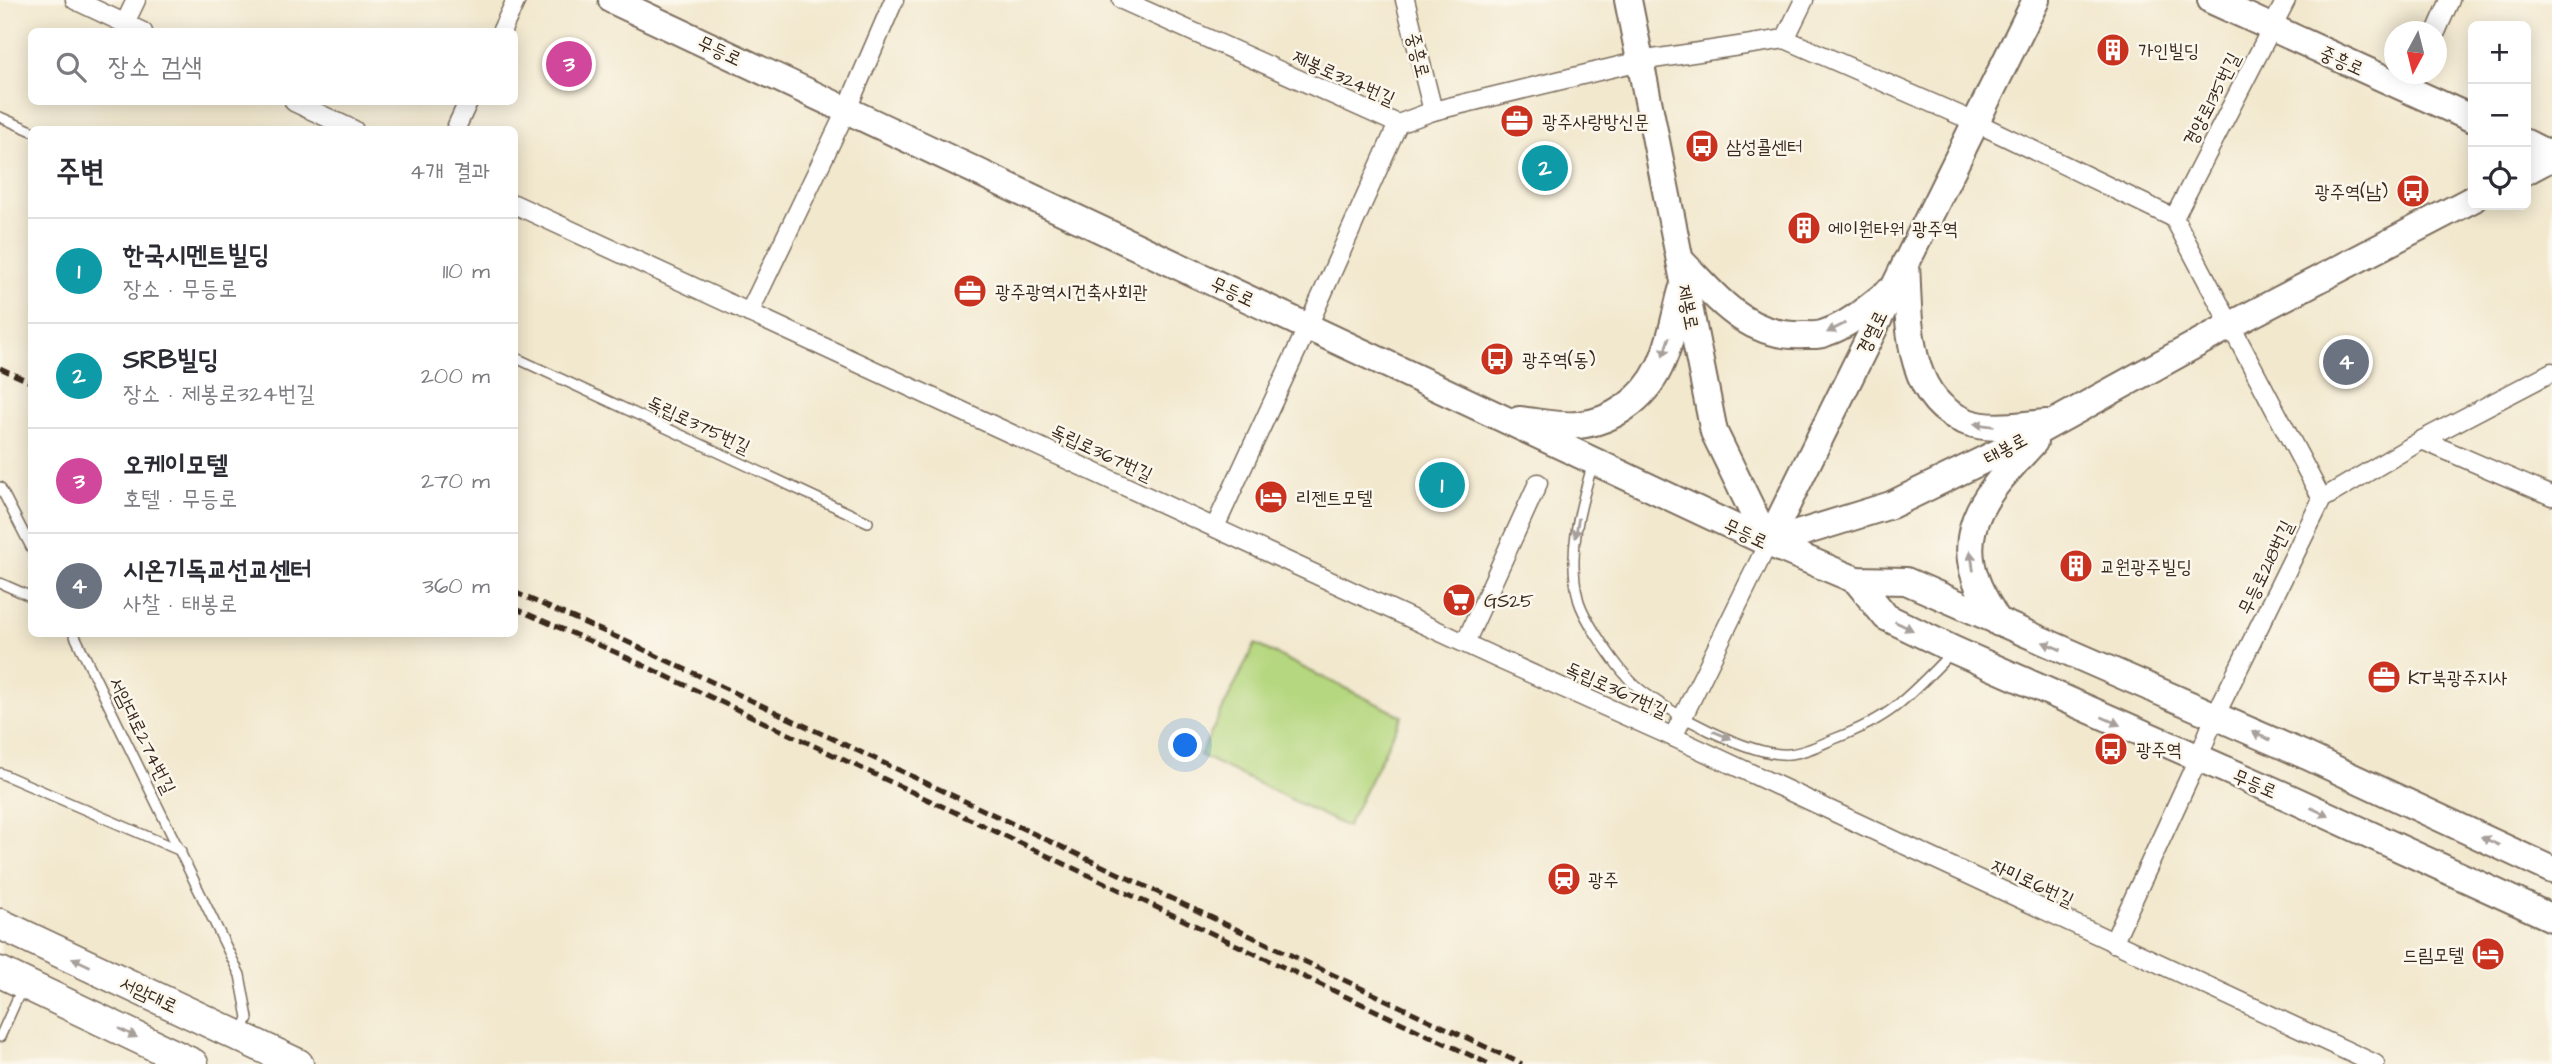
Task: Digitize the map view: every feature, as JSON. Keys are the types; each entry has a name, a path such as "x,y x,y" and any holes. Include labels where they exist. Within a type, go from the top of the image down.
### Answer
{"main road":[{"name":"서암대로","path":"0,924 298,1064"},
{"path":"12,978 193,1064"}],"street":[{"path":"75,0 135,28"},
{"path":"125,23 136,0"},
{"path":"503,28 516,0"},
{"name":"무등로","path":"612,0 1768,543 1856,580 1906,581 2215,716 2552,870"},
{"path":"749,313 847,109 894,0"},
{"name":"제봉로324번길","path":"1122,0 1398,124 1433,111 1640,61"},
{"name":"중흥로","path":"1405,0 1433,111"},
{"name":"제봉로","path":"1628,0 1714,432 1768,543"},
{"path":"1785,38 1804,0"},
{"name":"경열로","path":"1768,543 2036,0"},
{"name":"중흥로","path":"2211,0 2272,28 2384,71"},
{"name":"경양로135번길","path":"2174,218 2286,0"},
{"path":"2441,21 2451,0"},
{"path":"1640,61 1785,38 1975,122 2174,218 2322,499 2422,440 2552,372"},
{"name":"중흥로","path":"2415,84 2468,116"},
{"path":"300,105 345,126"},
{"path":"457,126 467,105"},
{"path":"1214,527 1308,327 1398,124"},
{"path":"2531,146 2552,156"},
{"path":"2531,168 2552,156"},
{"name":"태봉로","path":"1768,543 1891,505 2008,449 2052,422 2231,325 2468,202"},
{"name":"독립로367번길","path":"518,206 1673,737"},
{"path":"1906,260 1912,347 1924,383 1937,401 1952,415 1968,423 1992,427 2052,422"},
{"path":"1498,417 1576,425 1602,421 1622,410 1644,390 1659,368 1682,271 1734,314 1765,332 1790,336 1823,334 1854,318 1892,289"},
{"path":"1999,623 1976,581 1970,558 1973,524 1987,494 2052,422"},
{"path":"2422,440 2552,496"},
{"path":"1465,643 1538,483"},
{"name":"무등로218번길","path":"2113,943 2198,759 2215,716 2322,499"},
{"path":"1673,737 1768,543"},
{"name":"무등로","path":"1856,580 1886,617 2552,918"},
{"name":"자미로6번길","path":"1673,737 2375,1064"}],"lane":[{"path":"0,117 28,129"},
{"name":"독립로375번길","path":"518,359 868,522"},
{"path":"1594,462 1581,504 1574,549 1578,601 1610,654 1635,685 1682,718 1758,748 1788,754 1817,747 1860,729 1894,708 1954,650"},
{"path":"0,487 28,541"},
{"path":"0,583 28,595"},
{"name":"서암대로274번길","path":"75,637 240,975 248,1018 240,1037"},
{"path":"0,773 181,851"},
{"path":"0,1037 12,978"}],"green space":[{"path":"1255,644 1402,716 1347,827 1200,755"}],"railway":[{"path":"0,368 28,381"},
{"path":"518,594 621,639 1522,1064"},
{"path":"518,610 615,652 1489,1064"}],"place":[{"name":"가인빌딩","path":"2113,50"},
{"name":"오케이모텔","path":"569,64"},
{"name":"광주사랑방신문","path":"1517,121"},
{"name":"삼성콜센터","path":"1702,146"},
{"name":"SRB빌딩","path":"1545,168"},
{"name":"광주역(남)","path":"2413,191"},
{"name":"에이원타워 광주역","path":"1804,228"},
{"name":"광주광역시건축사회관","path":"970,291"},
{"name":"광주역(동)","path":"1497,359"},
{"name":"시온기독교선교센터","path":"2346,362"},
{"name":"한국시멘트빌딩","path":"1442,485"},
{"name":"리젠트모텔","path":"1271,497"},
{"name":"교원광주빌딩","path":"2076,566"},
{"name":"GS25","path":"1459,600"},
{"name":"KT북광주지사","path":"2384,677"},
{"name":"광주역","path":"2111,749"},
{"name":"광주","path":"1564,879"},
{"name":"드림모텔","path":"2488,954"}]}
